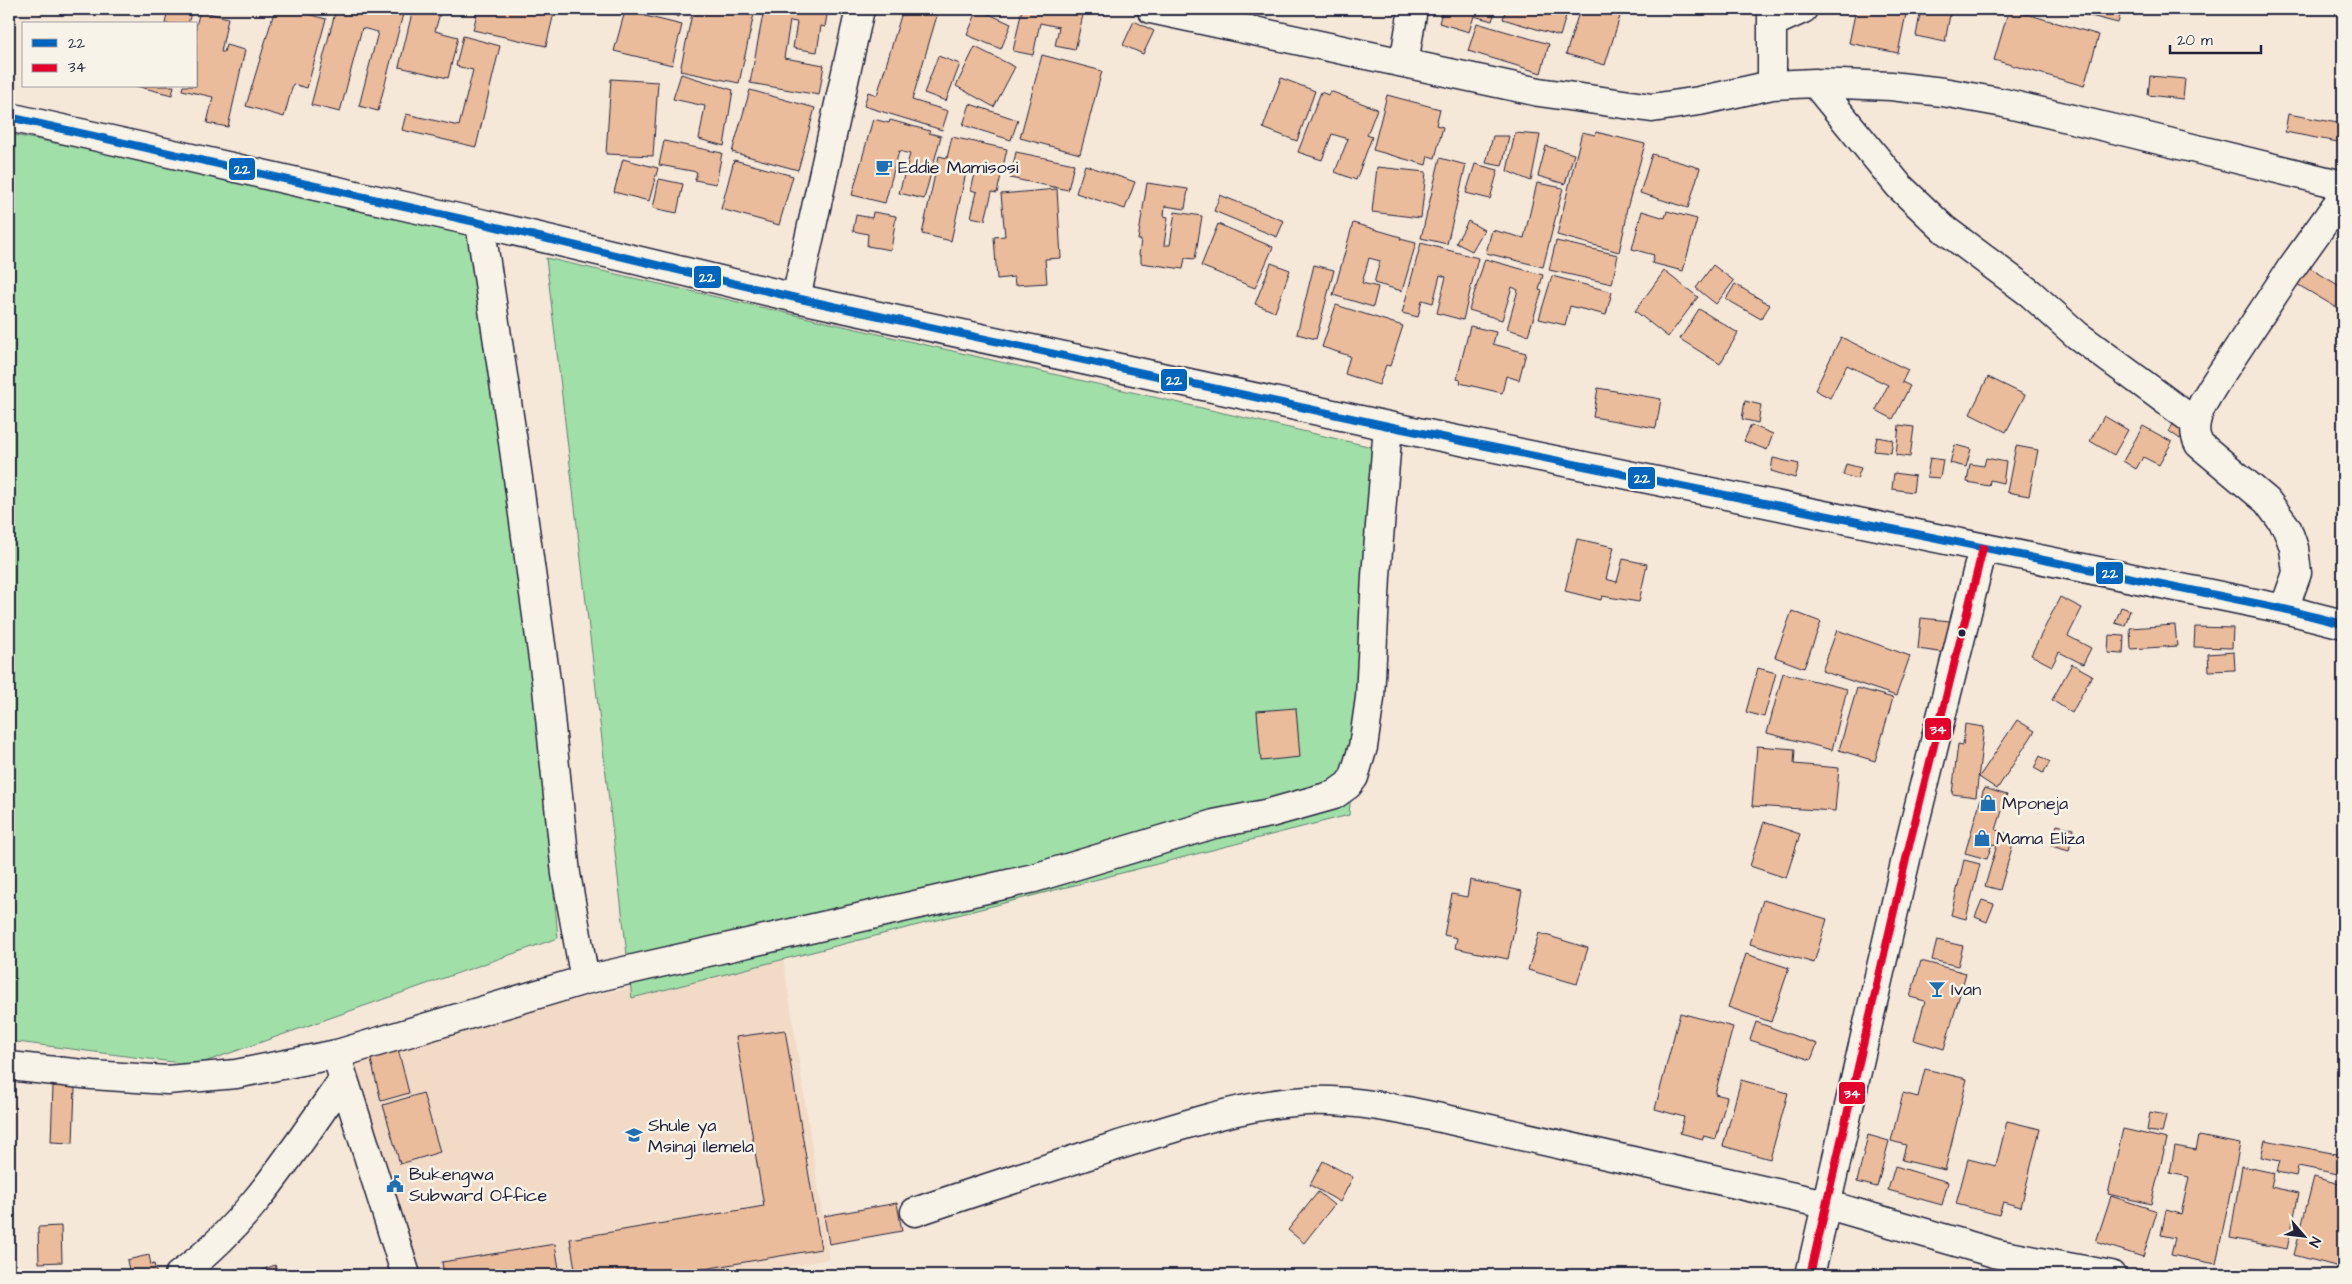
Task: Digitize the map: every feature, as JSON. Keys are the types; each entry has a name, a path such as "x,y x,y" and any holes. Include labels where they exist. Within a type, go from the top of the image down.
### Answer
{"street":[{"path":"796,298 860,9"},
{"path":"1151,9 1539,92 1652,108 1699,101 1772,85 1815,83 1890,86 1943,92 2004,103 2343,184"},
{"path":"1404,63 1413,9"},
{"path":"1772,85 1772,16 1803,9"},
{"path":"1815,83 1899,186 1944,229 2030,293 2085,340 2196,423"},
{"path":"9,117 480,223 796,298 1388,426 2284,610 2343,624"},
{"path":"2284,610 2296,573 2294,548 2287,528 2267,501 2199,444 2195,437 2196,423 2206,398 2259,315 2343,196"},
{"path":"480,223 547,688 566,874 584,980"},
{"path":"9,1066 92,1076 168,1080 236,1074 337,1054 584,980 1024,880 1214,824 1270,813 1334,796 1348,785 1358,768 1368,717 1388,426"},
{"path":"1810,1275 1909,846 1983,548"},
{"path":"337,1054 343,1080 381,1190 406,1275"},
{"path":"179,1275 229,1230 266,1189 343,1080"},
{"path":"915,1212 1004,1181 1177,1127 1252,1108 1308,1101 1408,1111 1825,1204 1998,1254 2111,1275"}],"shaded area":[{"path":"783,956 829,1259 753,1275 413,1275 338,1048"}],"green space":[{"path":"9,134 496,230 558,938 196,1065 9,1041"},
{"path":"546,258 1381,449 1349,815 632,998"}],"building":[{"path":"168,9 192,9 189,22 165,22"},
{"path":"275,9 288,9 326,19 307,88 293,84 284,117 246,106"},
{"path":"336,9 404,10 378,111 359,106 378,32 362,28 340,112 311,105"},
{"path":"413,9 440,13 435,31 458,37 448,78 399,67"},
{"path":"478,9 555,9 546,46 473,30"},
{"path":"658,9 682,9 679,17"},
{"path":"693,9 755,9 739,83 680,71"},
{"path":"764,9 828,9 825,27 821,26 817,52 793,48 797,22 790,21 784,58 824,65 819,95 750,83"},
{"path":"903,9 939,9 912,100 948,111 942,130 864,106 868,92 877,95"},
{"path":"978,9 1011,24 1001,49 967,35"},
{"path":"1022,9 1045,9 1083,15 1075,50 1055,46 1059,27 1040,23 1033,55 1013,51"},
{"path":"1443,9 1496,9 1492,21 1474,16 1469,32 1439,23"},
{"path":"1506,9 1568,9 1560,36 1503,19"},
{"path":"1580,9 1622,10 1605,65 1566,54"},
{"path":"1856,9 1907,9 1898,53 1849,43"},
{"path":"1921,9 1951,9 1945,42 1916,36"},
{"path":"2009,9 2099,35 2084,86 1994,60"},
{"path":"2072,9 2122,9 2118,23 2071,11"},
{"path":"200,11 228,18 221,52 224,52 226,45 245,50 228,127 207,123 213,97 182,90 182,88 198,88 197,22"},
{"path":"625,11 682,25 672,65 614,51"},
{"path":"1134,21 1154,31 1143,54 1123,45"},
{"path":"1477,23 1549,44 1541,73 1468,51"},
{"path":"463,36 500,46 476,147 402,130 406,114 459,126 473,70 456,66"},
{"path":"975,47 1015,67 994,107 956,86"},
{"path":"1042,55 1102,71 1080,154 1020,138"},
{"path":"938,56 960,64 946,101 924,93"},
{"path":"681,74 733,90 724,146 699,139 705,106 673,99"},
{"path":"2150,76 2185,79 2183,99 2148,95"},
{"path":"1281,78 1315,91 1297,141 1263,128"},
{"path":"611,79 658,82 653,156 606,154"},
{"path":"144,88 174,88 172,95"},
{"path":"750,90 815,108 798,170 732,152"},
{"path":"1330,91 1377,109 1367,135 1372,137 1356,180 1335,172 1348,139 1332,134 1322,160 1298,152 1321,92 1328,95"},
{"path":"1387,95 1440,109 1436,125 1443,127 1435,158 1428,156 1426,165 1373,150"},
{"path":"970,104 1018,120 1011,140 963,125"},
{"path":"2288,114 2343,124 2343,143 2285,132"},
{"path":"873,119 889,123 890,120 941,136 924,199 899,193 910,154 899,151 885,203 852,195"},
{"path":"1582,132 1595,135 1596,132 1645,144 1626,212 1626,221 1619,252 1557,235"},
{"path":"1515,133 1540,135 1531,181 1507,171"},
{"path":"1493,136 1509,136 1502,166 1486,163"},
{"path":"952,137 1007,149 997,193 992,192 985,220 971,217 977,192 971,190 976,170 967,168 951,241 922,234 939,156 947,158"},
{"path":"664,141 722,153 716,184 695,180 697,172 659,165"},
{"path":"1546,146 1574,154 1565,184 1538,176"},
{"path":"1016,152 1074,164 1068,190 1010,178"},
{"path":"1652,154 1700,168 1688,208 1640,193"},
{"path":"1440,158 1466,165 1447,244 1421,238"},
{"path":"623,159 658,168 649,201 614,192"},
{"path":"734,160 793,176 779,225 721,209"},
{"path":"1475,164 1498,170 1490,199 1466,193"},
{"path":"1085,165 1135,182 1125,209 1076,193"},
{"path":"1377,167 1426,172 1421,218 1372,212"},
{"path":"659,179 683,184 677,213 653,208"},
{"path":"1147,183 1188,189 1185,209 1165,206 1164,216 1168,217 1164,245 1170,245 1175,212 1202,216 1195,259 1185,258 1183,269 1141,263 1141,256 1139,255 1141,240 1138,240"},
{"path":"1537,183 1563,188 1543,267 1486,253 1492,230 1524,238"},
{"path":"1057,189 1061,258 1045,259 1047,283 1015,285 1014,277 997,279 994,237 1005,236 1001,194"},
{"path":"1220,195 1284,221 1277,237 1214,211"},
{"path":"1642,211 1665,218 1667,211 1697,219 1683,271 1652,263 1654,255 1632,249"},
{"path":"873,212 896,216 891,250 867,246 868,234 853,231 856,215 872,218"},
{"path":"1468,221 1484,230 1472,251 1456,243"},
{"path":"1353,223 1416,243 1402,291 1374,283 1380,261 1369,258 1362,283 1378,287 1373,307 1333,295"},
{"path":"1218,224 1273,247 1255,288 1201,266"},
{"path":"1556,241 1618,255 1612,284 1549,270"},
{"path":"1421,243 1478,258 1463,320 1437,313 1446,277 1440,275 1433,303 1422,300 1418,317 1402,313"},
{"path":"1485,259 1543,275 1539,290 1542,291 1528,335 1507,329 1518,290 1512,287 1502,320 1469,310"},
{"path":"1271,263 1290,270 1275,312 1255,304"},
{"path":"1314,265 1334,270 1316,339 1297,334"},
{"path":"1713,265 1734,281 1716,304 1696,288"},
{"path":"2305,265 2343,288 2343,301 2339,309 2295,283"},
{"path":"1664,271 1698,297 1668,337 1635,311"},
{"path":"1552,276 1612,292 1606,315 1570,306 1565,325 1539,319"},
{"path":"1735,284 1770,305 1761,319 1726,299"},
{"path":"1336,305 1403,326 1390,366 1386,365 1379,385 1345,374 1350,356 1322,347"},
{"path":"1699,309 1738,333 1720,364 1680,339"},
{"path":"1470,326 1496,332 1493,344 1526,353 1519,380 1506,376 1502,393 1460,383 1461,380 1457,379"},
{"path":"1841,337 1908,370 1902,382 1910,386 1893,419 1876,410 1888,385 1847,365 1830,398 1815,390"},
{"path":"1988,377 2025,395 2006,432 1970,414"},
{"path":"1598,388 1661,399 1656,428 1593,417"},
{"path":"1745,401 1761,405 1758,423 1742,419"},
{"path":"2104,416 2128,430 2114,455 2090,441"},
{"path":"2175,421 2187,429 2180,439 2169,431"},
{"path":"1751,425 1773,434 1767,450 1744,441"},
{"path":"1899,425 1914,427 1910,457 1896,455"},
{"path":"2143,426 2172,442 2159,465 2143,457 2136,469 2123,461"},
{"path":"1877,437 1893,440 1891,453 1874,451"},
{"path":"1955,445 1971,449 1966,467 1950,463"},
{"path":"2016,446 2038,450 2029,496 2007,492"},
{"path":"1773,458 1799,464 1795,478 1771,471"},
{"path":"1930,458 1943,460 1940,478 1927,477"},
{"path":"1986,458 2006,462 2003,483 1990,480 1989,486 1967,482 1970,464 1984,466"},
{"path":"1846,464 1861,468 1857,479 1843,475"},
{"path":"1894,473 1915,476 1913,492 1892,489"},
{"path":"1577,539 1614,547 1606,579 1617,582 1623,559 1647,564 1639,602 1602,596 1601,600 1565,591"},
{"path":"2060,597 2082,608 2068,636 2091,648 2083,664 2059,652 2052,666 2031,655"},
{"path":"2121,607 2130,610 2125,626 2115,623"},
{"path":"1792,611 1821,622 1804,668 1775,657"},
{"path":"1921,618 1950,621 1946,653 1918,649"},
{"path":"2175,625 2177,646 2131,649 2130,628"},
{"path":"2195,627 2233,628 2232,648 2194,647"},
{"path":"1837,630 1910,656 1896,696 1822,671"},
{"path":"2109,635 2124,636 2123,654 2108,653"},
{"path":"2234,652 2235,670 2209,671 2208,654"},
{"path":"2072,664 2092,675 2072,713 2052,700"},
{"path":"1758,668 1776,673 1764,717 1746,712"},
{"path":"1783,673 1847,689 1832,750 1767,733"},
{"path":"1857,688 1893,698 1875,761 1839,750"},
{"path":"1296,708 1300,757 1261,761 1257,711"},
{"path":"2017,720 2035,731 1997,789 1979,777"},
{"path":"1965,724 1984,727 1976,797 1952,794 1958,744 1963,745"},
{"path":"1757,746 1795,749 1794,764 1839,768 1835,811 1752,806"},
{"path":"2040,756 2050,762 2043,773 2034,768"},
{"path":"1984,788 2007,795 1996,830 2008,834 2006,842 2013,844 2000,890 1985,886 1997,845 1992,844 1987,859 1965,853"},
{"path":"1764,822 1800,834 1786,878 1750,866"},
{"path":"2057,825 2074,829 2069,851 2051,846"},
{"path":"1964,860 1980,864 1966,919 1951,915"},
{"path":"1470,880 1522,891 1508,959 1455,948 1457,938 1444,935 1452,894 1467,897"},
{"path":"1763,900 1827,919 1814,963 1750,944"},
{"path":"1982,900 1994,904 1987,922 1975,917"},
{"path":"1539,933 1588,948 1577,984 1528,970"},
{"path":"1937,940 1963,946 1958,966 1932,960"},
{"path":"1746,954 1789,968 1771,1022 1728,1007"},
{"path":"1921,961 1966,973 1944,1049 1914,1040 1925,1001 1910,997"},
{"path":"1680,1013 1733,1027 1715,1094 1727,1097 1716,1139 1703,1136 1703,1139 1680,1133 1684,1117 1655,1109"},
{"path":"1756,1022 1817,1044 1811,1060 1750,1040"},
{"path":"785,1030 821,1249 669,1275 576,1275 570,1239 764,1206 736,1037"},
{"path":"398,1049 409,1093 381,1101 370,1056"},
{"path":"1925,1069 1967,1079 1945,1170 1902,1160 1906,1145 1891,1141 1903,1093 1918,1097"},
{"path":"1741,1080 1788,1093 1770,1159 1723,1146"},
{"path":"53,1086 75,1087 73,1143 51,1142"},
{"path":"423,1093 440,1152 400,1164 383,1105"},
{"path":"2150,1112 2166,1115 2162,1133 2147,1131"},
{"path":"2007,1121 2040,1129 2021,1207 2003,1202 1999,1215 1956,1204 1968,1159 1996,1166"},
{"path":"2123,1129 2167,1139 2151,1204 2108,1194"},
{"path":"1868,1135 1889,1141 1877,1187 1857,1182"},
{"path":"2199,1136 2240,1144 2216,1264 2171,1255 2175,1238 2161,1235 2166,1210 2181,1214 2189,1177 2170,1173 2175,1146 2196,1150"},
{"path":"2265,1140 2342,1155 2338,1174 2298,1166 2296,1176 2277,1172 2280,1161 2261,1157"},
{"path":"1323,1161 1353,1177 1340,1202 1310,1185"},
{"path":"1895,1166 1948,1182 1942,1205 1888,1190"},
{"path":"2242,1166 2274,1173 2271,1187 2299,1193 2287,1249 2230,1238"},
{"path":"2314,1177 2343,1185 2343,1268 2294,1255"},
{"path":"1318,1192 1334,1205 1304,1243 1288,1230"},
{"path":"2111,1196 2157,1211 2143,1257 2096,1242"},
{"path":"897,1203 902,1231 829,1244 824,1216"},
{"path":"61,1226 62,1262 39,1263 38,1227"},
{"path":"555,1244 560,1275 444,1275 442,1262"},
{"path":"149,1255 151,1265 154,1264 157,1275 124,1275 123,1272 129,1270 127,1260"},
{"path":"275,1265 279,1275 258,1275 257,1272"}],"transit line":[{"name":"22","path":"9,117 480,223 796,298 1388,426 2284,609 2343,624"},
{"name":"34","path":"1810,1275 1909,846 1983,548"}],"place":[{"name":"Eddie Mamisosi","path":"884,167"},
{"name":"Mponeja","path":"1988,803"},
{"name":"Mama Eliza","path":"1982,838"},
{"name":"Ivan","path":"1937,989"},
{"name":"Shule ya Msingi Ilemela","path":"634,1135"},
{"name":"Bukengwa Subward Office","path":"395,1184"}]}
